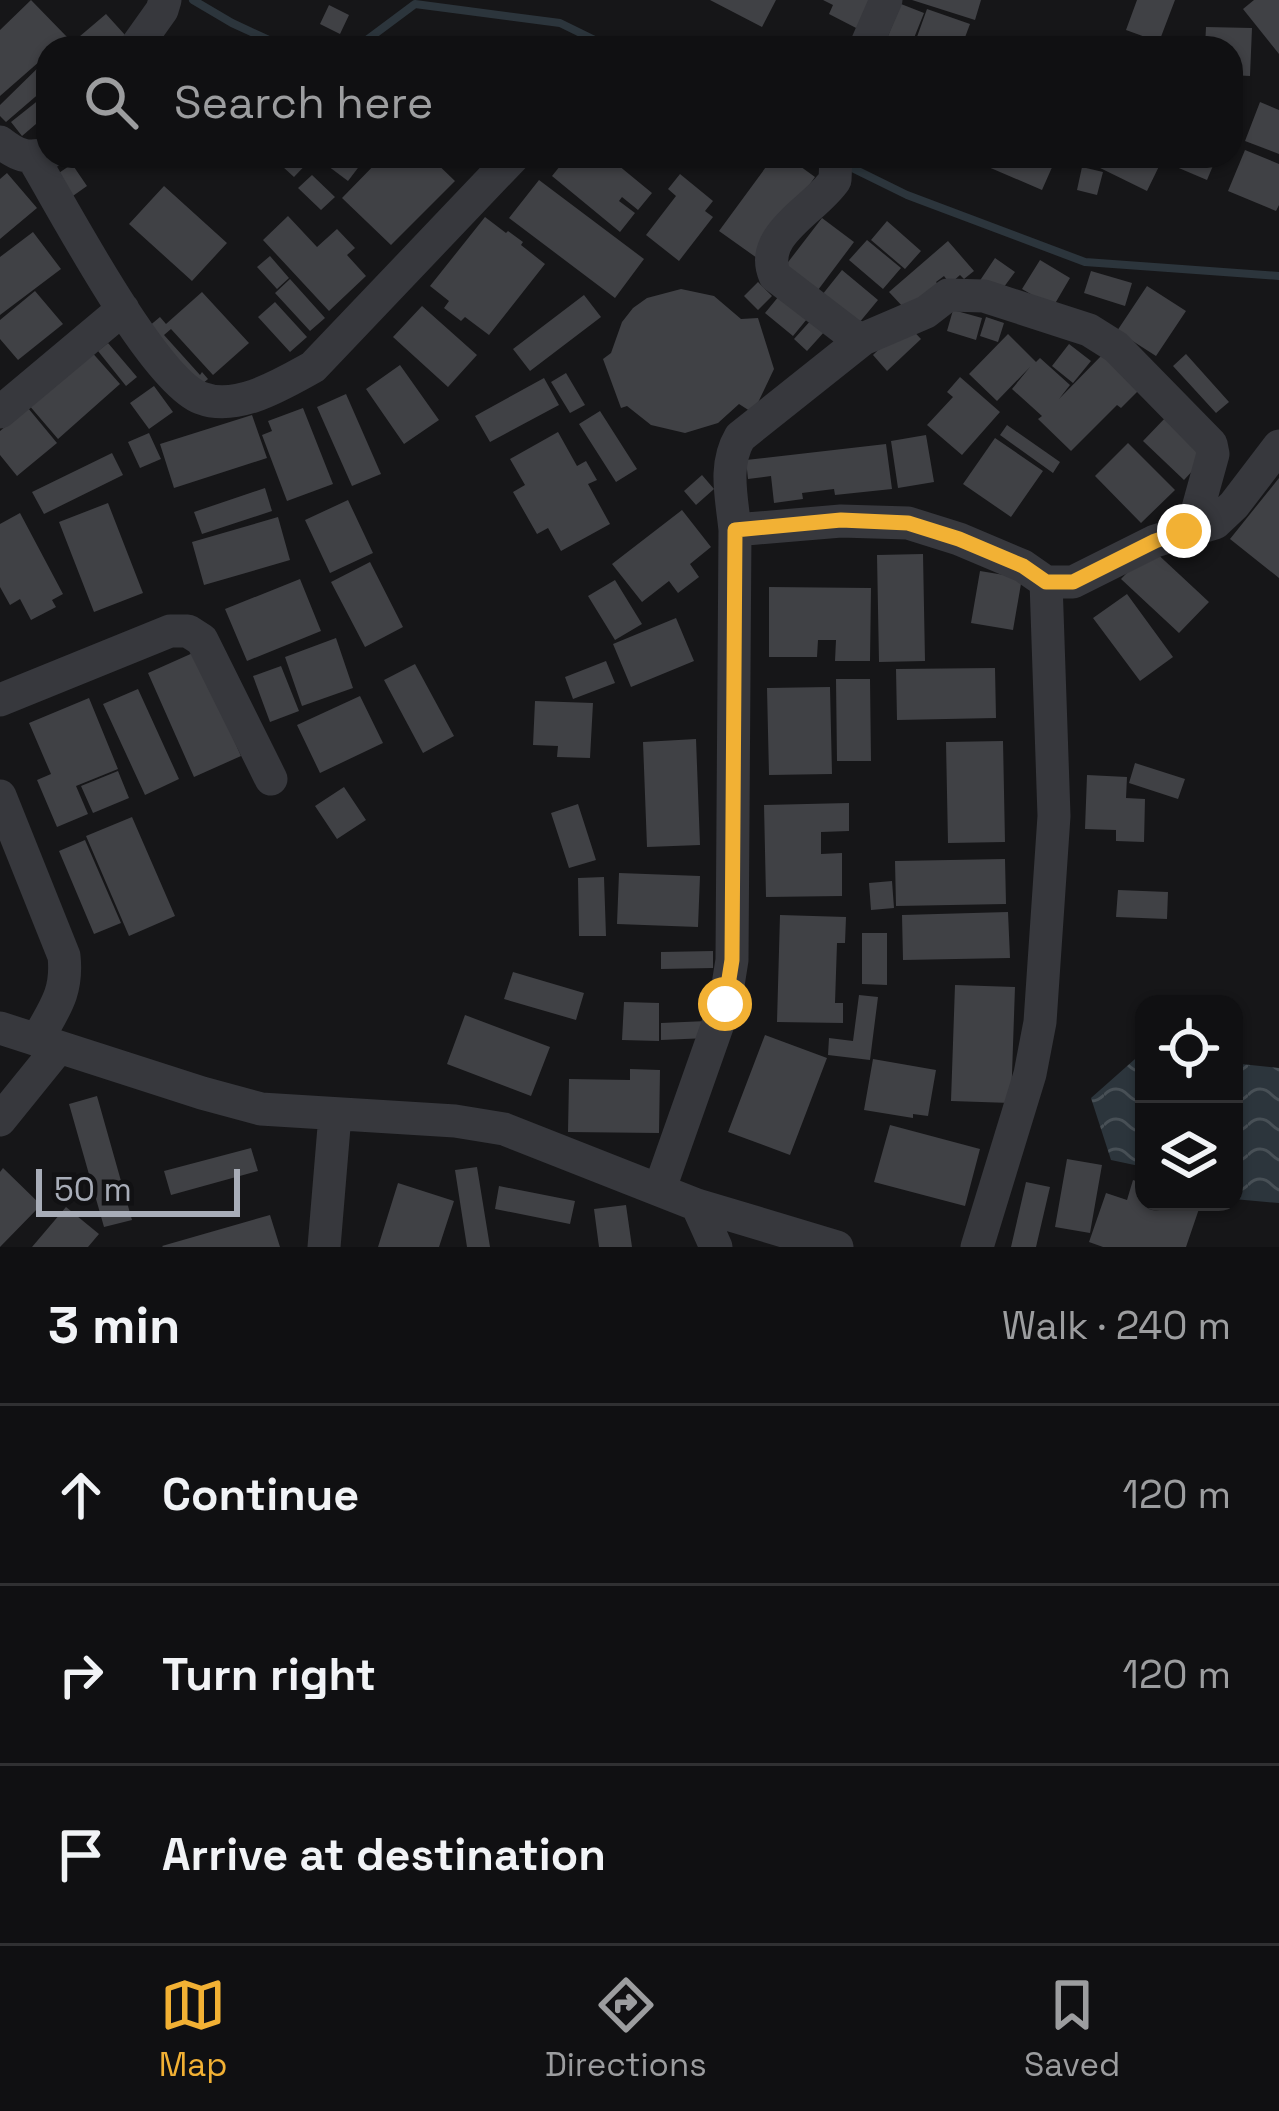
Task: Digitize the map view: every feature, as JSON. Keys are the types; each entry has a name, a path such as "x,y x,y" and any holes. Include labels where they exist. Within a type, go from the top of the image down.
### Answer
{"street":[{"path":"870,36 886,0"},
{"path":"143,36 164,5"},
{"path":"0,142 13,152 36,155"},
{"path":"47,168 123,309 175,381 202,399 235,401 313,367 503,168"},
{"path":"835,168 774,243 769,262 776,276 863,339"},
{"path":"660,1188 725,1004 732,960 735,530 729,472 730,453 740,437 863,339 926,312 948,295 984,296 1089,330 1116,347 1211,444 1213,454 1197,512 1184,531"},
{"path":"0,412 123,309"},
{"path":"735,530 841,520 908,523 1023,566 1046,582 1073,582 1155,541 1215,523 1279,446"},
{"path":"977,1247 1030,1074 1040,1022 1054,816 1046,582"},
{"path":"0,700 170,631 188,631 202,640 271,778"},
{"path":"0,796 64,956 64,991 48,1044 0,1120"},
{"path":"0,1028 261,1108 455,1121 504,1129 660,1188 758,1236 837,1247"},
{"path":"323,1247 334,1115"},
{"path":"697,1204 716,1247"}],"water":[{"path":"1135,1059 1135,1165 1111,1160 1091,1098"},
{"path":"1243,1064 1279,1068 1279,1203 1243,1200"}],"building":[{"path":"31,0 66,36 36,36 36,64 0,96 0,30"},
{"path":"710,0 776,0 762,27"},
{"path":"823,0 876,0 860,30 829,14 833,5"},
{"path":"912,0 981,0 975,20"},
{"path":"1137,0 1175,0 1161,36 1126,30"},
{"path":"1254,0 1279,0 1279,54 1243,9"},
{"path":"901,4 924,13 915,36 888,36"},
{"path":"329,5 349,15 340,34 320,24"},
{"path":"927,9 970,24 966,36 917,36"},
{"path":"106,14 125,35 124,36 80,36"},
{"path":"1206,27 1252,28 1250,76 1243,76 1243,36 1206,36"},
{"path":"36,70 36,96 6,122 0,116 0,105"},
{"path":"36,102 36,124 22,136 11,122"},
{"path":"1260,102 1279,110 1279,154 1245,141"},
{"path":"1245,150 1279,164 1276,211 1228,191 1238,168 1243,168"},
{"path":"75,168 87,186 70,198 53,177"},
{"path":"331,168 358,168 348,181"},
{"path":"371,168 441,168 455,181 391,245 342,198"},
{"path":"558,168 622,168 652,193 638,210 622,197 619,201 635,213 620,232 552,176"},
{"path":"765,168 803,168 815,177 757,258 719,231"},
{"path":"991,168 1052,168 1042,190"},
{"path":"1082,168 1103,172 1097,195 1077,190"},
{"path":"1100,168 1158,168 1147,191"},
{"path":"1179,168 1212,168 1207,180"},
{"path":"7,173 37,208 0,239 0,179"},
{"path":"680,174 713,201 705,211 713,217 679,261 646,235 676,196 668,189"},
{"path":"312,175 335,197 321,210 298,188"},
{"path":"539,180 644,259 615,298 509,218"},
{"path":"164,186 227,243 192,281 129,224"},
{"path":"288,216 317,247 337,229 355,248 347,255 366,276 329,311 263,240"},
{"path":"485,217 523,242 545,264 489,335 444,308 449,301 430,286"},
{"path":"822,218 854,242 815,294 782,270"},
{"path":"887,221 921,251 905,269 871,240"},
{"path":"33,232 61,269 0,315 0,257"},
{"path":"867,240 901,268 883,289 849,260"},
{"path":"948,241 974,271 950,284 944,276 936,282 943,290 904,308 889,292"},
{"path":"270,256 289,278 277,289 257,267"},
{"path":"995,258 1015,272 998,295 979,282"},
{"path":"1040,260 1070,278 1053,307 1022,289"},
{"path":"842,270 878,300 854,329 818,300"},
{"path":"1091,271 1132,283 1125,306 1084,293"},
{"path":"290,279 325,318 310,331 275,293"},
{"path":"758,282 772,296 758,310 744,296"},
{"path":"1147,286 1186,311 1156,356 1117,331"},
{"path":"681,289 714,296 741,319 758,318 774,369 753,413 739,404 718,423 685,433 651,425 627,406 621,408 603,359 611,353 622,322 633,308 647,298"},
{"path":"35,291 63,324 18,360 0,339 0,320"},
{"path":"202,292 249,343 213,375 171,329 164,335 208,379 201,385 148,327 160,317 166,324"},
{"path":"584,295 601,317 530,371 513,349"},
{"path":"779,296 807,319 793,336 765,313"},
{"path":"275,302 307,337 290,352 258,317"},
{"path":"422,306 477,355 448,387 393,337"},
{"path":"953,310 982,318 976,340 947,331"},
{"path":"986,317 1004,323 998,342 980,336"},
{"path":"812,319 825,331 807,351 794,339"},
{"path":"906,323 921,339 887,371 873,355"},
{"path":"1008,334 1036,362 1040,358 1070,385 1059,399 1102,355 1139,390 1071,451 1012,389 1030,367 997,401 969,374"},
{"path":"108,343 137,377 126,386 98,351"},
{"path":"1069,344 1091,361 1073,383 1052,366"},
{"path":"89,349 120,384 58,439 28,404"},
{"path":"1186,354 1229,402 1216,413 1173,366"},
{"path":"400,365 439,420 404,444 366,389"},
{"path":"566,373 585,405 570,413 551,382"},
{"path":"960,377 1000,412 962,455 927,425 953,397 947,392"},
{"path":"544,378 559,405 490,442 475,416"},
{"path":"154,386 173,412 149,429 130,403"},
{"path":"346,394 381,474 352,486 317,407"},
{"path":"28,408 57,443 17,476 0,455 0,431"},
{"path":"303,408 333,484 287,501 262,435 272,431 268,421"},
{"path":"600,411 637,469 616,482 579,424"},
{"path":"252,415 267,458 174,488 160,444"},
{"path":"1167,416 1208,454 1184,480 1143,441"},
{"path":"1007,425 1060,462 1053,473 1000,435"},
{"path":"558,432 577,466 586,461 597,480 588,484 610,524 561,551 548,528 537,534 513,492 525,485 510,459"},
{"path":"149,433 161,459 140,468 128,442"},
{"path":"926,435 934,482 898,488 891,441"},
{"path":"995,438 1043,471 1011,517 963,484"},
{"path":"1128,443 1175,490 1141,523 1095,476"},
{"path":"886,444 892,489 835,495 834,489 774,503 771,476 748,479 746,460"},
{"path":"112,453 123,475 44,514 32,492"},
{"path":"702,475 714,489 696,505 684,491"},
{"path":"1279,478 1279,578 1230,539"},
{"path":"265,488 272,511 202,534 194,512"},
{"path":"348,500 373,553 330,573 305,520"},
{"path":"108,503 143,593 94,612 59,522"},
{"path":"682,510 711,547 690,564 699,577 678,593 669,581 642,602 612,564"},
{"path":"20,513 63,594 52,600 56,607 31,620 20,599 10,605 0,587 0,524"},
{"path":"278,517 290,560 204,585 192,542"},
{"path":"1151,548 1209,602 1179,633 1121,579"},
{"path":"923,554 925,661 879,662 877,555"},
{"path":"370,562 403,627 365,647 331,582"},
{"path":"980,571 1022,578 1013,630 971,623"},
{"path":"300,579 321,631 247,661 225,609"},
{"path":"615,580 642,624 615,640 588,596"},
{"path":"769,587 871,588 870,661 835,661 836,640 818,640 817,657 769,657"},
{"path":"1127,594 1173,657 1140,681 1093,618"},
{"path":"676,618 694,661 631,687 613,644"},
{"path":"336,638 353,688 302,706 285,657"},
{"path":"195,652 241,756 194,777 148,673"},
{"path":"606,661 615,683 573,699 565,677"},
{"path":"415,664 454,736 423,753 384,680"},
{"path":"281,666 299,711 270,722 253,676"},
{"path":"995,668 996,718 897,720 896,669"},
{"path":"836,679 870,679 871,761 837,761"},
{"path":"830,687 832,774 769,775 767,688"},
{"path":"138,689 179,779 145,795 103,704"},
{"path":"360,696 383,743 320,773 297,725"},
{"path":"89,698 118,769 76,786 88,814 57,827 37,780 51,774 29,723"},
{"path":"535,701 593,703 590,758 557,757 558,746 533,745"},
{"path":"696,739 700,845 647,847 643,742"},
{"path":"1003,741 1005,842 948,843 946,742"},
{"path":"1135,763 1185,779 1178,799 1129,783"},
{"path":"118,771 129,798 93,813 81,786"},
{"path":"1087,775 1127,777 1126,798 1145,799 1144,842 1116,841 1116,830 1085,829"},
{"path":"344,787 366,820 337,839 315,806"},
{"path":"849,803 849,831 821,832 821,854 842,853 842,896 766,897 764,805"},
{"path":"578,804 596,860 569,868 551,813"},
{"path":"132,817 175,916 129,936 86,836"},
{"path":"85,840 121,923 94,934 59,851"},
{"path":"1005,859 1006,904 896,906 895,861"},
{"path":"619,873 700,876 698,927 617,924"},
{"path":"604,877 606,936 579,936 578,878"},
{"path":"892,881 894,908 871,910 869,883"},
{"path":"1118,890 1168,892 1167,919 1116,917"},
{"path":"1008,912 1010,958 903,960 902,915"},
{"path":"780,915 846,917 845,943 837,943 835,1003 843,1003 843,1023 777,1022"},
{"path":"862,933 887,933 887,985 862,984"},
{"path":"713,951 713,968 661,969 661,952"},
{"path":"513,972 584,993 576,1020 504,999"},
{"path":"955,985 1015,987 1011,1103 951,1101"},
{"path":"859,995 878,997 870,1060 828,1055 829,1038 853,1041"},
{"path":"624,1002 659,1003 659,1041 622,1040"},
{"path":"465,1015 550,1047 531,1096 447,1064"},
{"path":"707,1021 708,1038 661,1040 661,1023"},
{"path":"765,1035 827,1058 790,1155 728,1132"},
{"path":"873,1059 936,1070 928,1116 864,1110"},
{"path":"630,1069 660,1070 659,1133 568,1132 569,1079 630,1080"},
{"path":"97,1096 132,1220 104,1227 69,1104"},
{"path":"890,1125 980,1149 965,1206 874,1182"},
{"path":"251,1148 258,1171 171,1195 164,1171"},
{"path":"1067,1159 1102,1165 1090,1233 1055,1227"},
{"path":"477,1167 490,1247 467,1247 455,1170"},
{"path":"3,1168 41,1205 0,1247 0,1172"},
{"path":"1133,1180 1135,1211 1198,1211 1186,1247 1103,1247 1089,1242 1106,1193 1127,1200"},
{"path":"1026,1182 1050,1187 1036,1247 1011,1247"},
{"path":"398,1183 454,1201 439,1247 378,1247"},
{"path":"499,1186 575,1201 570,1224 495,1209"},
{"path":"626,1205 632,1247 599,1247 594,1209"},
{"path":"66,1207 99,1234 88,1247 32,1247"},
{"path":"270,1215 280,1247 162,1246"}],"waterway":[{"path":"193,0 260,36"},
{"path":"372,36 415,4 560,23 587,36"},
{"path":"852,168 907,195 1085,262 1279,276"}],"route":[{"path":"725,1004 732,960 735,530 841,520 908,523 1023,566 1046,582 1073,582 1184,531"}]}
